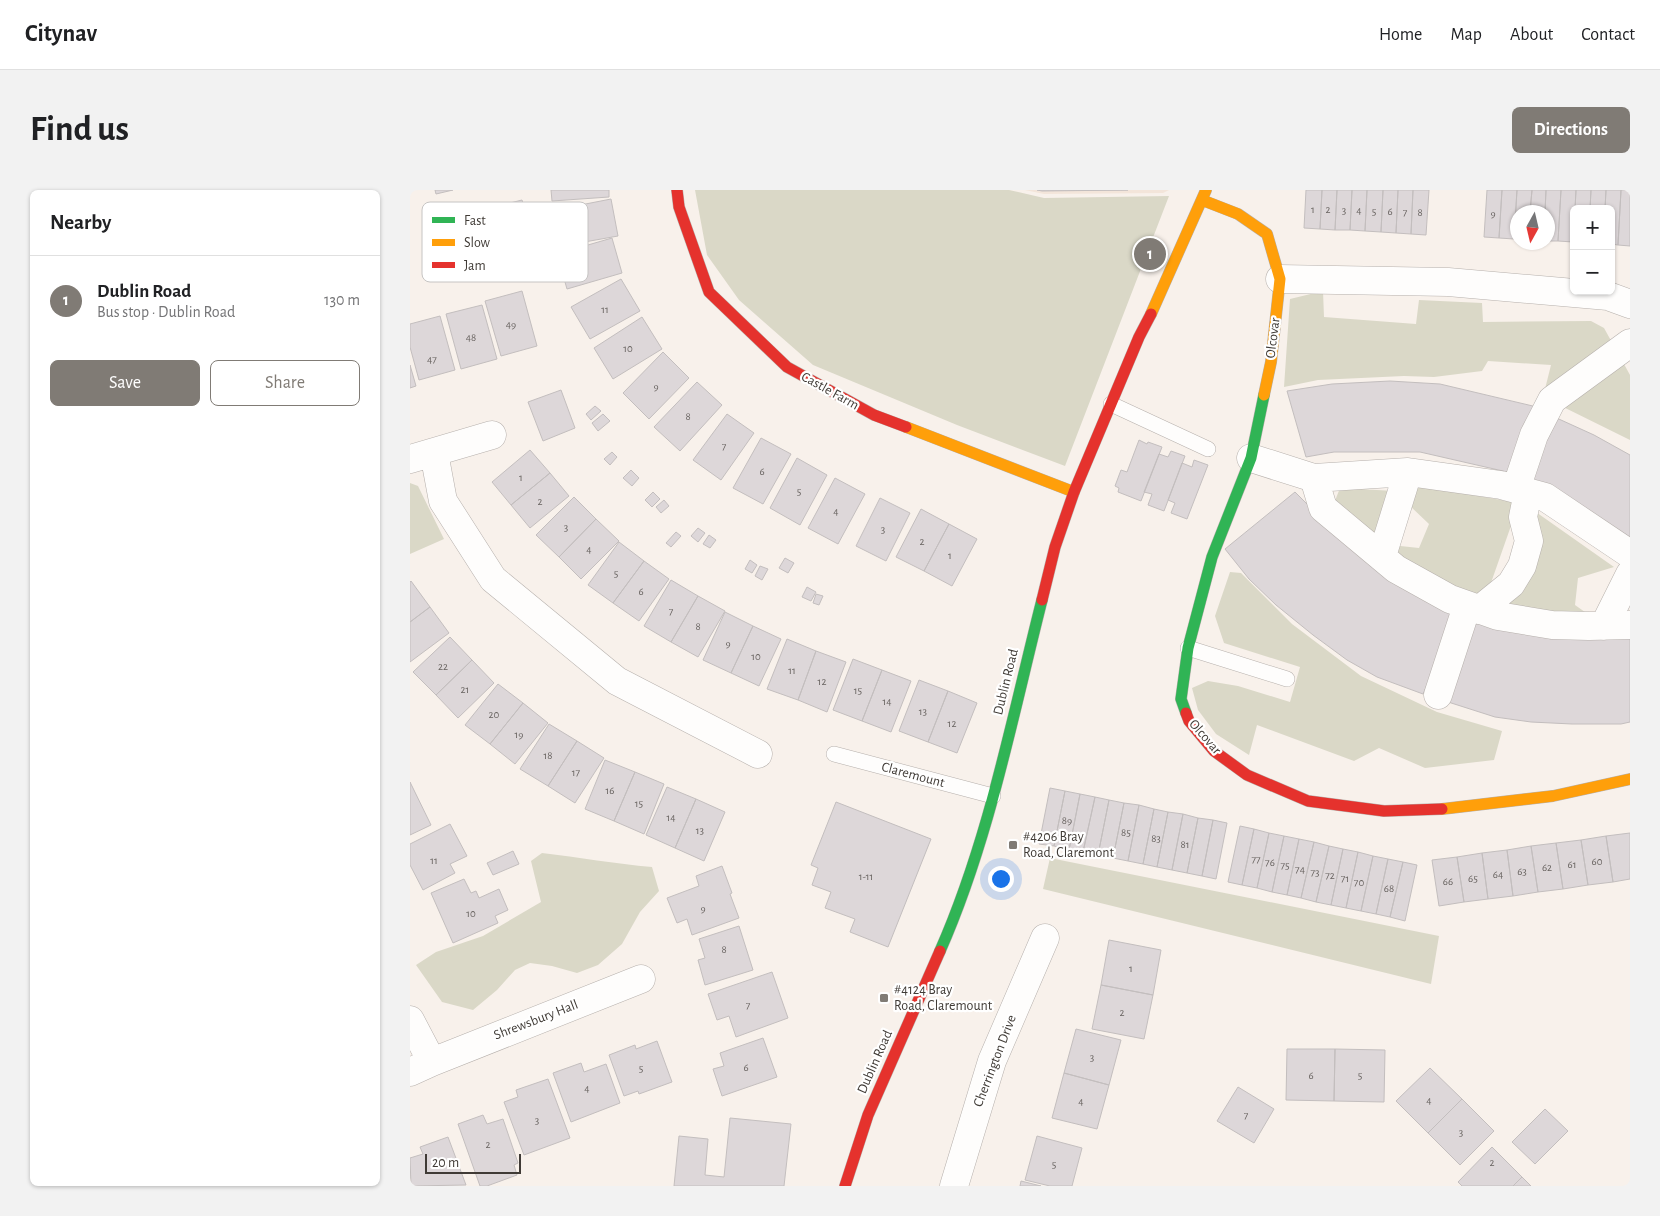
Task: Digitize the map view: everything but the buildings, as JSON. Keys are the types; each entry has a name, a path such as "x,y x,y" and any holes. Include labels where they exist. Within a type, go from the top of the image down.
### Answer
{"street":[{"name":"Castle Farm","path":"677,190 679,207 709,292 787,367 874,415 1074,492"},
{"name":"Dublin Road","path":"844,1186 868,1115 946,937 961,897 993,796 1056,547 1074,492 1139,337 1157,304 1204,195"},
{"name":"Olcovar","path":"1204,195 1238,214 1267,234 1280,279 1271,362 1251,458 1212,557 1188,648 1181,699 1189,721 1214,751 1247,775 1308,801 1384,811 1436,810 1553,796 1630,779"},
{"path":"1280,279 1448,282 1608,296 1630,304"},
{"path":"1438,695 1473,608 1511,584 1522,566 1529,541 1523,517 1522,490 1534,435 1552,400 1630,343"},
{"path":"492,435 422,456 443,501 493,579 617,681 758,754"},
{"path":"1251,458 1314,478 1408,472 1501,485 1522,490 1545,497 1630,554"},
{"path":"1382,556 1408,472"},
{"path":"1314,478 1323,508 1403,573 1450,599 1498,616 1552,625 1617,626 1630,574"},
{"name":"Cherrington Drive","path":"954,1186 992,1061 1045,938"},
{"name":"Shrewsbury Hall","path":"410,1020 421,1067 641,979"}],"lane":[{"path":"1111,404 1208,449"},
{"path":"1188,648 1286,679"},
{"name":"Claremount","path":"834,754 993,796"}],"shaded area":[{"path":"695,190 1009,190 1044,198 1169,196 1065,466 957,425 813,365 739,300 707,255"},
{"path":"1025,190 1169,190 1163,193 1044,194"},
{"path":"1323,291 1324,317 1416,324 1419,300 1482,303 1483,322 1591,321 1604,328 1630,375 1630,440 1543,397 1551,365 1488,361 1482,371 1434,377 1404,376 1318,380 1284,387 1290,299"},
{"path":"410,483 418,486 444,539 410,554"},
{"path":"1414,485 1519,503 1486,597 1476,605 1388,555 1391,545 1419,548 1429,524 1409,505"},
{"path":"1340,488 1395,491 1376,541 1331,511"},
{"path":"1533,510 1614,567 1578,578 1575,605 1599,622 1498,609"},
{"path":"1230,572 1241,573 1292,624 1361,676 1437,712 1502,731 1494,760 1425,768 1379,748 1354,761 1257,725 1249,755 1216,734 1198,710 1192,688 1208,681 1238,686 1290,702 1300,667 1224,643 1215,616"},
{"path":"542,853 652,867 659,891 640,912 622,944 598,965 577,973 552,966 530,963 515,970 497,990 473,1010 442,1002 416,965 436,952 483,936 541,902 531,861"},
{"path":"1050,858 1439,936 1431,984 1043,889"}],"traffic: fast":[{"path":"1186,713 1181,699 1188,648 1212,557 1251,458 1264,395"},
{"path":"940,951 957,909 986,822 1042,600"}],"traffic: slow":[{"path":"1151,314 1206,190"},
{"path":"1202,200 1238,214 1267,234 1280,279 1271,362 1264,395"},
{"path":"906,427 1074,492"},
{"path":"1442,809 1553,796 1630,779"}],"traffic: jam":[{"path":"677,190 679,207 709,292 787,367 874,415 906,427"},
{"path":"1042,600 1055,547 1074,492 1139,337 1151,314"},
{"path":"1186,713 1189,721 1214,751 1247,775 1308,801 1384,811 1442,809"},
{"path":"845,1186 868,1115 940,951"}],"place":[{"name":"Dublin Road","path":"1150,254"},
{"name":"#4206 Bray Road, Claremont","path":"1013,845"},
{"name":"#4124 Bray Road, Claremount","path":"884,998"}]}
